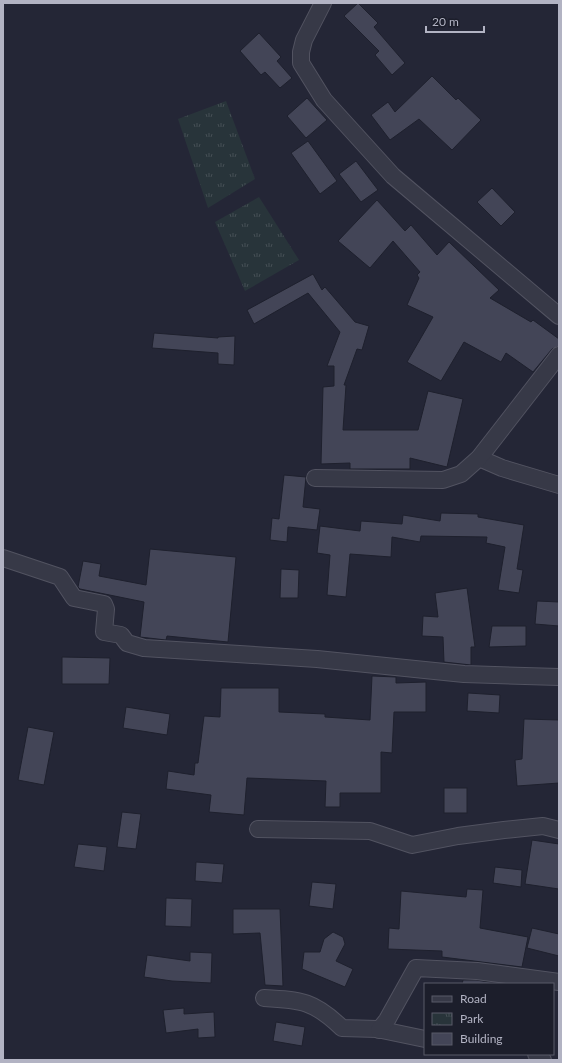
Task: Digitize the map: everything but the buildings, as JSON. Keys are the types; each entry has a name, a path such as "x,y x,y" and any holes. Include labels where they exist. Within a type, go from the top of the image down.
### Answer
{"street":[{"path":"323,3 304,40 301,52 301,63 324,100 393,176 559,316"},
{"path":"315,478 443,480 461,474 479,458 559,355"},
{"path":"479,458 502,468 559,485"},
{"path":"3,558 60,577 74,598 104,604 106,609 104,632 121,635 127,643 144,648 317,659 464,674 559,678"},
{"path":"258,829 370,831 412,845 458,836 543,826 559,830"},
{"path":"379,1030 387,1020 416,968 477,971 559,982"},
{"path":"264,998 298,1000 325,1012 342,1028 379,1030 424,1039"}],"green space":[{"path":"226,101 255,179 208,208 178,119"},
{"path":"259,197 299,260 245,291 215,222"}]}
